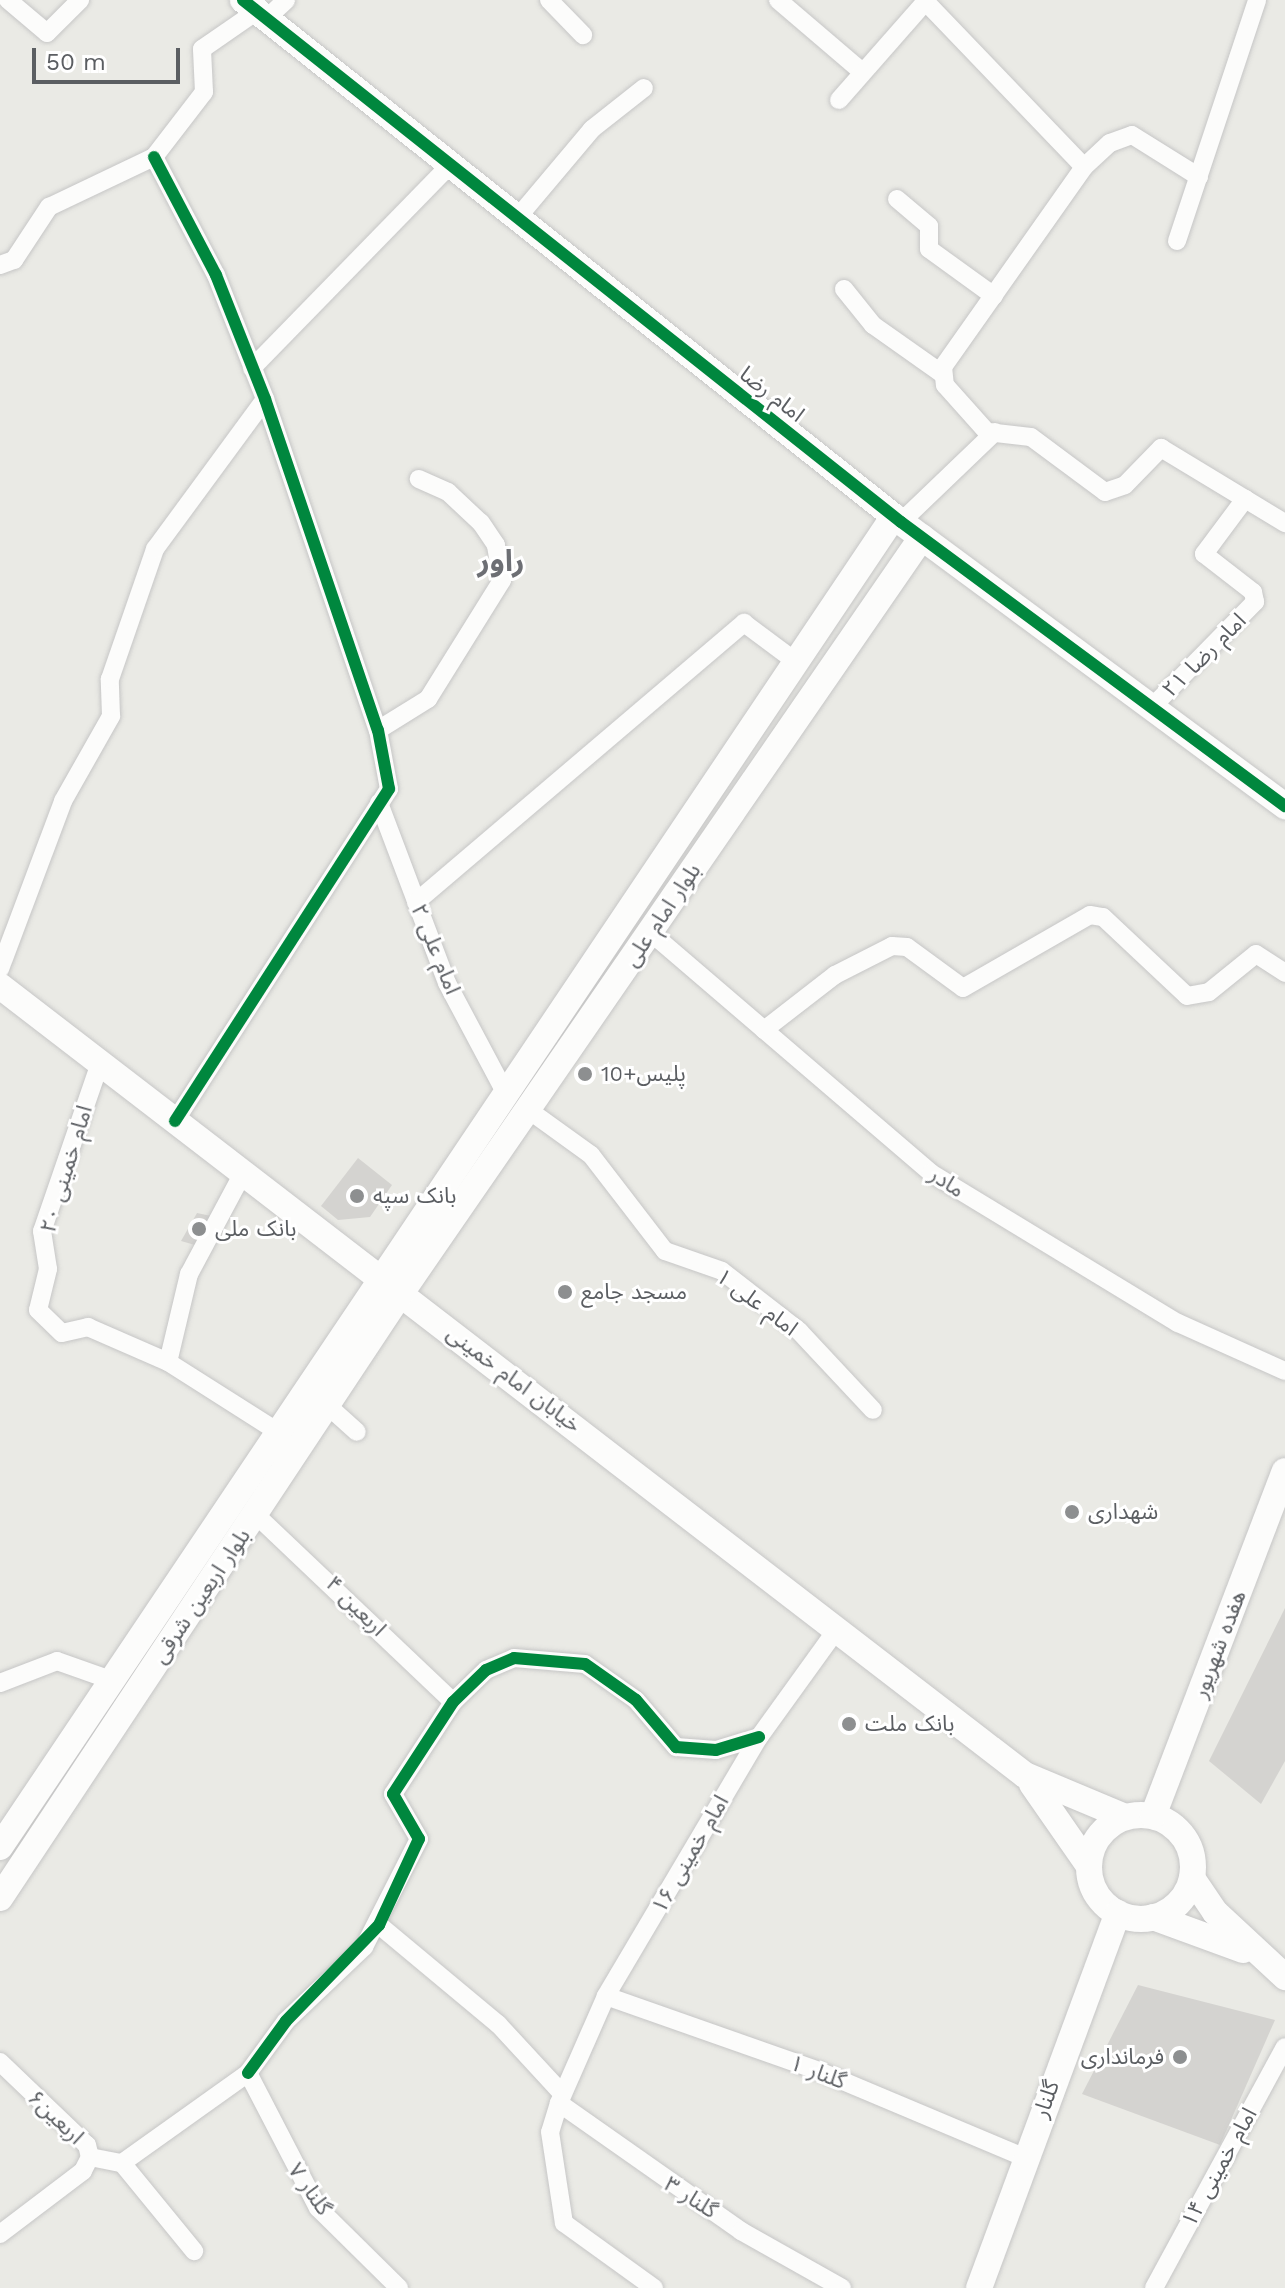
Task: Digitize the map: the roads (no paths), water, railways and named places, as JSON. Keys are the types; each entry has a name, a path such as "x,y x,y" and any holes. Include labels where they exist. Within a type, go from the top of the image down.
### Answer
{"street":[{"path":"8,0 47,33 80,0"},
{"path":"0,265 14,260 49,207 154,157 204,92 202,49 255,10 286,0"},
{"path":"549,0 583,35"},
{"path":"778,0 861,71"},
{"path":"1177,241 1257,0"},
{"path":"839,100 861,71 925,1 1084,167"},
{"name":"امام رضا","path":"255,10 906,525 1285,806"},
{"path":"518,217 592,129 644,88"},
{"path":"941,373 1084,167 1110,143 1132,135 1199,177"},
{"path":"154,157 216,275 265,399 378,730 389,789 175,1121"},
{"path":"252,368 451,164"},
{"path":"897,199 929,226 929,249 994,296"},
{"path":"844,289 873,325 941,373 979,426 995,432 1031,437 1105,492 1125,485 1161,448 1285,523"},
{"path":"0,969 63,801 111,716 110,679 155,549 265,399"},
{"path":"906,525 995,432"},
{"path":"378,730 428,699 502,580 496,545 481,523 448,492 419,479"},
{"name":"امام رضا ۲۱","path":"1153,706 1255,602 1253,592 1204,554 1245,499"},
{"name":"بلوار امام علی","path":"378,1275 795,661 906,525"},
{"name":"بلوار امام علی","path":"401,1293 530,1111 650,932 906,525"},
{"path":"416,902 744,623 795,661"},
{"name":"امام علی ۲","path":"379,803 447,983 504,1090"},
{"path":"764,1030 835,975 892,946 907,947 963,988 1014,962 1090,915 1103,917 1187,996 1209,992 1256,954 1285,973"},
{"name":"مادر","path":"650,932 931,1173 1178,1323 1285,1371"},
{"name":"خیابان امام خمینی","path":"0,986 1025,1775"},
{"name":"امام خمینی ۲۰","path":"100,1063 42,1231 48,1269 41,1320 62,1333 88,1327 168,1362"},
{"name":"امام علی ۱","path":"530,1111 591,1155 665,1251 722,1271 799,1331 873,1410"},
{"path":"243,1173 189,1274 168,1362 192,1383 275,1430"},
{"name":"بلوار اربعین شرقی","path":"0,1847 378,1275"},
{"name":"بلوار اربعین شرقی","path":"0,1898 401,1293"},
{"path":"327,1405 357,1432"},
{"name":"هفده شهریور","path":"1153,1816 1282,1488"},
{"name":"اربعین ۴","path":"255,1514 453,1702"},
{"name":"امام خمینی ۱۶","path":"654,2288 564,2223 550,2132 559,2097 606,1996 759,1737 837,1629"},
{"path":"90,2157 122,2163 155,2147 248,2073 286,2021 379,1925 419,1839 393,1794 453,1702 486,1670 514,1658 547,1656 585,1664 609,1679 676,1747 716,1750 759,1737"},
{"path":"0,1683 57,1661 111,1680"},
{"path":"1025,1775 1125,1817 1153,1816 1184,1835 1192,1878 1261,1959 1285,1977"},
{"path":"1025,1775 1089,1866"},
{"path":"1125,1817 1093,1846 1089,1866 1093,1888 1118,1913 1153,1917 1261,1959"},
{"path":"1153,1917 1184,1897 1192,1878"},
{"name":"گلنار","path":"979,2288 1118,1913"},
{"name":"گلنار ۳","path":"379,1925 498,2024 559,2097 741,2231 842,2288"},
{"name":"گلنار ۱","path":"606,1996 819,2071 1026,2158"},
{"name":"امام خمینی ۱۴","path":"1154,2288 1285,2047"},
{"name":"اربعین۶","path":"0,2062 87,2145 90,2157 83,2171 0,2234"},
{"name":"گلنار ۷","path":"248,2073 318,2208 399,2288"},
{"path":"122,2163 194,2251"}],"place":[{"name":"پلیس+10","path":"585,1074"},
{"name":"بانک سپه","path":"357,1196"},
{"name":"بانک ملی","path":"199,1229"},
{"name":"مسجد جامع","path":"565,1292"},
{"name":"شهداری","path":"1072,1512"},
{"name":"بانک ملت","path":"849,1724"},
{"name":"فرمانداری","path":"1180,2057"}],"district":[{"name":"راور","path":"501,561"}]}
